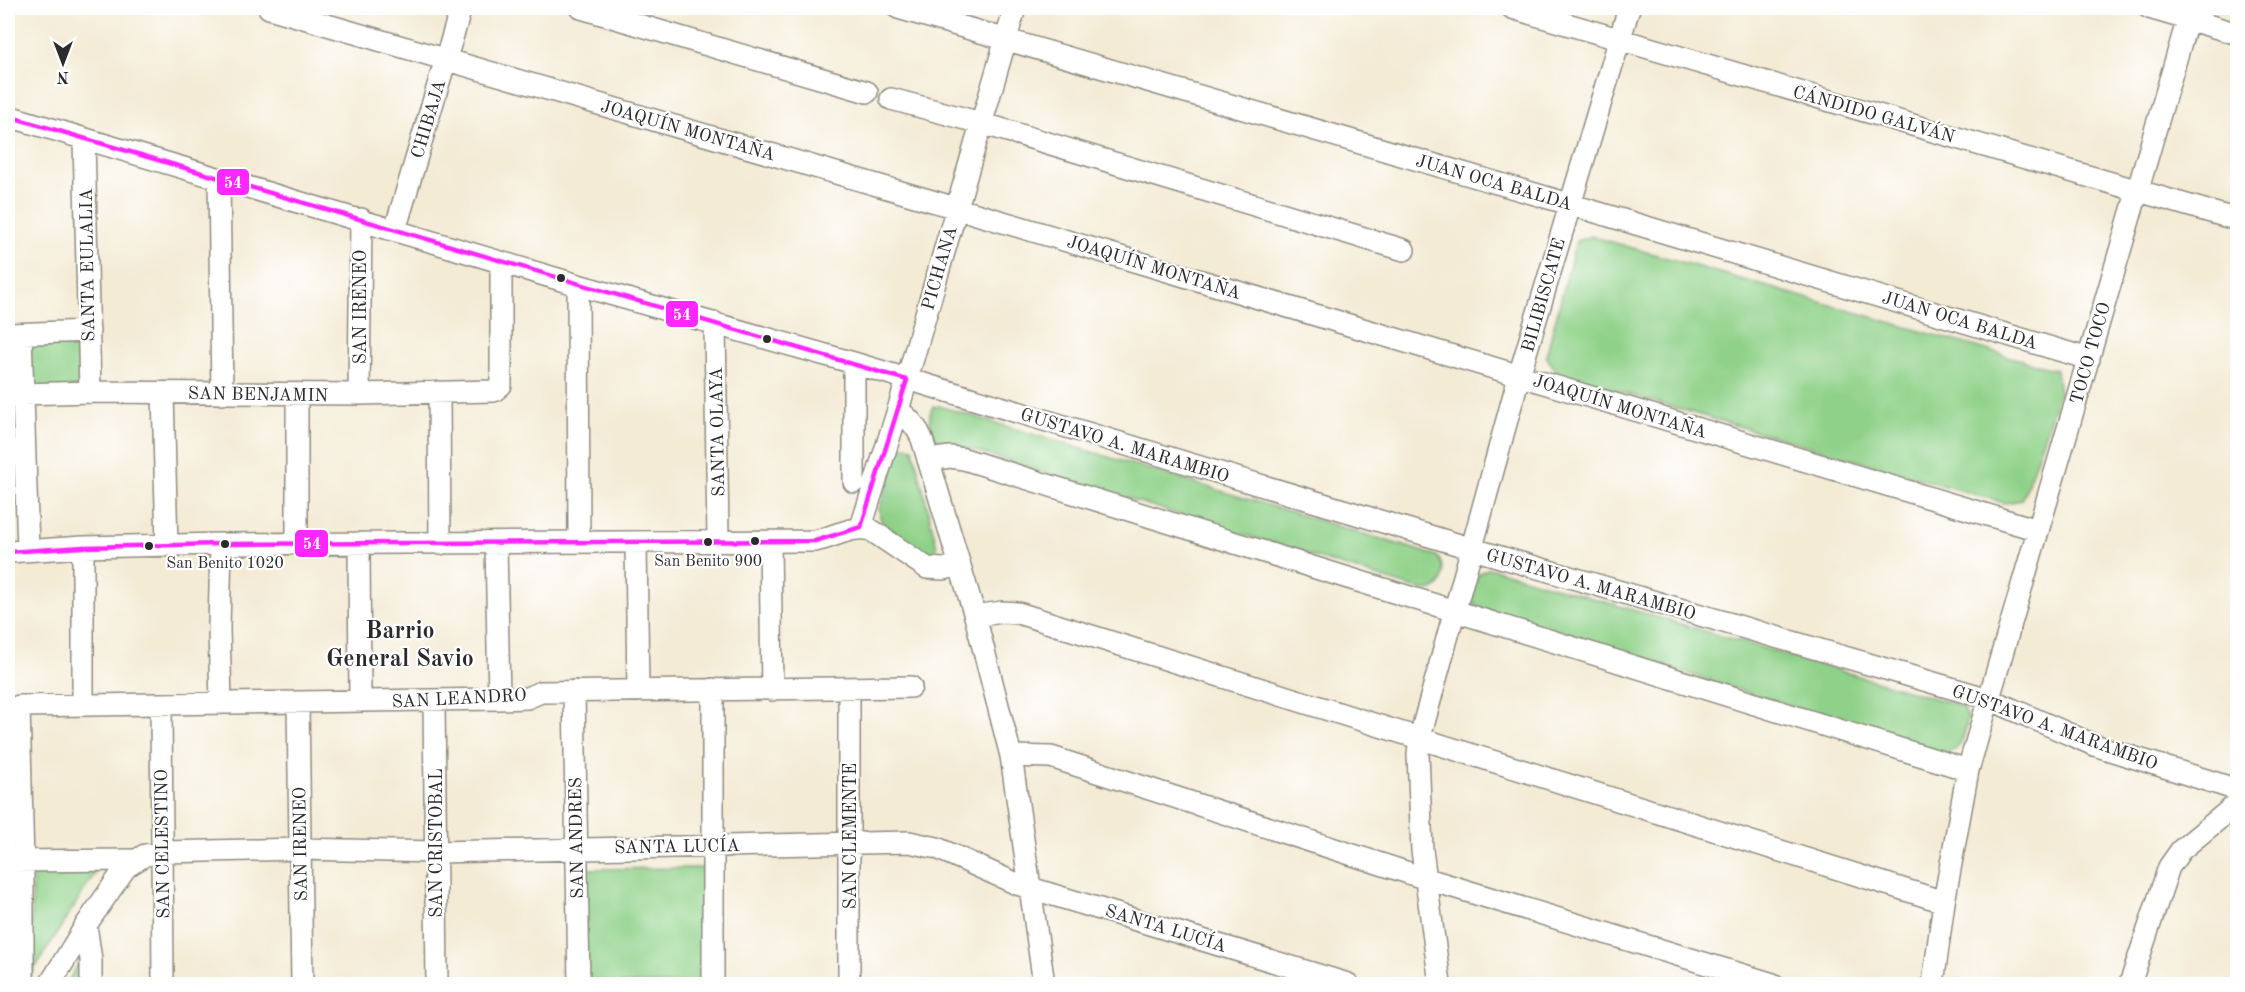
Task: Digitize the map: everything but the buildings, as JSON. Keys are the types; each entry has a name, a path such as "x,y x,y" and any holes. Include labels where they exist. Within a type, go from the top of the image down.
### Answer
{"street":[{"name":"JOAQUÍN MONTAÑA","path":"269,8 956,208 2038,530"},
{"name":"CHIBAJA","path":"394,230 460,8"},
{"path":"581,8 867,92"},
{"name":"JUAN OCA BALDA","path":"898,8 2089,359"},
{"name":"PICHANA","path":"861,527 907,380 1016,8"},
{"name":"CÁNDIDO GALVÁN","path":"1512,8 2238,220"},
{"name":"BILIBISCATE","path":"1440,984 1424,878 1418,754 1420,737 1519,376 1629,8"},
{"path":"2148,8 2189,14 2238,34"},
{"name":"TOCO TOCO","path":"1934,984 1944,902 1968,770 2189,14"},
{"path":"891,99 981,123 1404,250"},
{"name":"GUSTAVO A. MARAMBIO","path":"8,116 578,285 854,363 1473,549 1989,699 2094,745 2238,790"},
{"name":"SANTA EULALIA","path":"84,139 90,392"},
{"path":"219,179 222,394"},
{"name":"SAN IRENEO","path":"359,394 361,219"},
{"name":"SAN BENJAMIN","path":"22,394 90,392 359,394 494,391 501,385 501,261"},
{"path":"578,285 579,542"},
{"name":"SANTA OLAYA","path":"715,323 718,541"},
{"path":"89,331 14,334 22,394 18,551 221,544 815,541 861,527 871,530 927,568 944,569 959,565"},
{"path":"854,363 854,482"},
{"path":"438,392 440,543"},
{"path":"163,393 167,546"},
{"path":"297,394 297,544"},
{"path":"898,410 919,430 975,616 1011,756 1044,984"},
{"path":"928,460 950,457 964,459 1968,770"},
{"path":"770,541 772,690"},
{"path":"636,542 638,691"},
{"path":"496,543 499,699"},
{"path":"221,544 219,629 221,702"},
{"path":"359,544 360,701"},
{"path":"83,705 84,547"},
{"path":"975,616 1002,612 1018,613 1944,902"},
{"name":"SAN LEANDRO","path":"13,708 221,702 434,701 527,698 542,692 574,691 911,687"},
{"name":"SAN CLEMENTE","path":"849,688 851,842 849,984"},
{"path":"713,689 713,984"},
{"name":"SAN ANDRES","path":"574,691 579,984"},
{"name":"SAN CRISTOBAL","path":"434,701 437,984"},
{"name":"SAN IRENEO","path":"298,703 302,984"},
{"name":"SAN CELESTINO","path":"160,704 163,984"},
{"path":"13,708 15,861 23,984"},
{"path":"1011,756 1051,757 1424,878 1773,984"},
{"path":"2130,984 2169,867 2181,850 2238,803"},
{"name":"SANTA LUCÍA","path":"15,861 134,860 162,852 300,849 437,852 909,842 937,848 1008,881 1348,984"},
{"path":"50,984 86,925 126,867 134,860"},
{"path":"86,925 91,960 91,984"}],"green space":[{"path":"1591,236 2056,370 2059,394 2022,500 2004,503 1558,374 1546,356 1576,241"},
{"path":"85,339 86,388 27,390 26,340"},
{"path":"939,406 1437,556 1442,567 1442,579 1436,588 1424,591 937,439 930,419 933,407"},
{"path":"905,446 913,448 937,547 934,554 924,555 881,521 879,509 900,449"},
{"path":"1487,569 1961,706 1968,718 1963,737 1955,750 1942,754 1480,608 1474,605 1471,596 1477,575"},
{"path":"33,865 93,868 95,873 30,976"},
{"path":"703,868 704,984 586,984 585,869"},
{"path":"80,960 80,984 67,984"}],"transit line":[{"name":"54","path":"8,116 907,380"},
{"name":"54","path":"861,527 907,380"},
{"name":"54","path":"8,552 83,547 221,544 815,541 861,527"}],"place":[{"name":"San Benito 900","path":"708,542"},
{"name":"San Benito 1020","path":"225,544"}],"district":[{"name":"Barrio General Savio","path":"400,644"}]}
